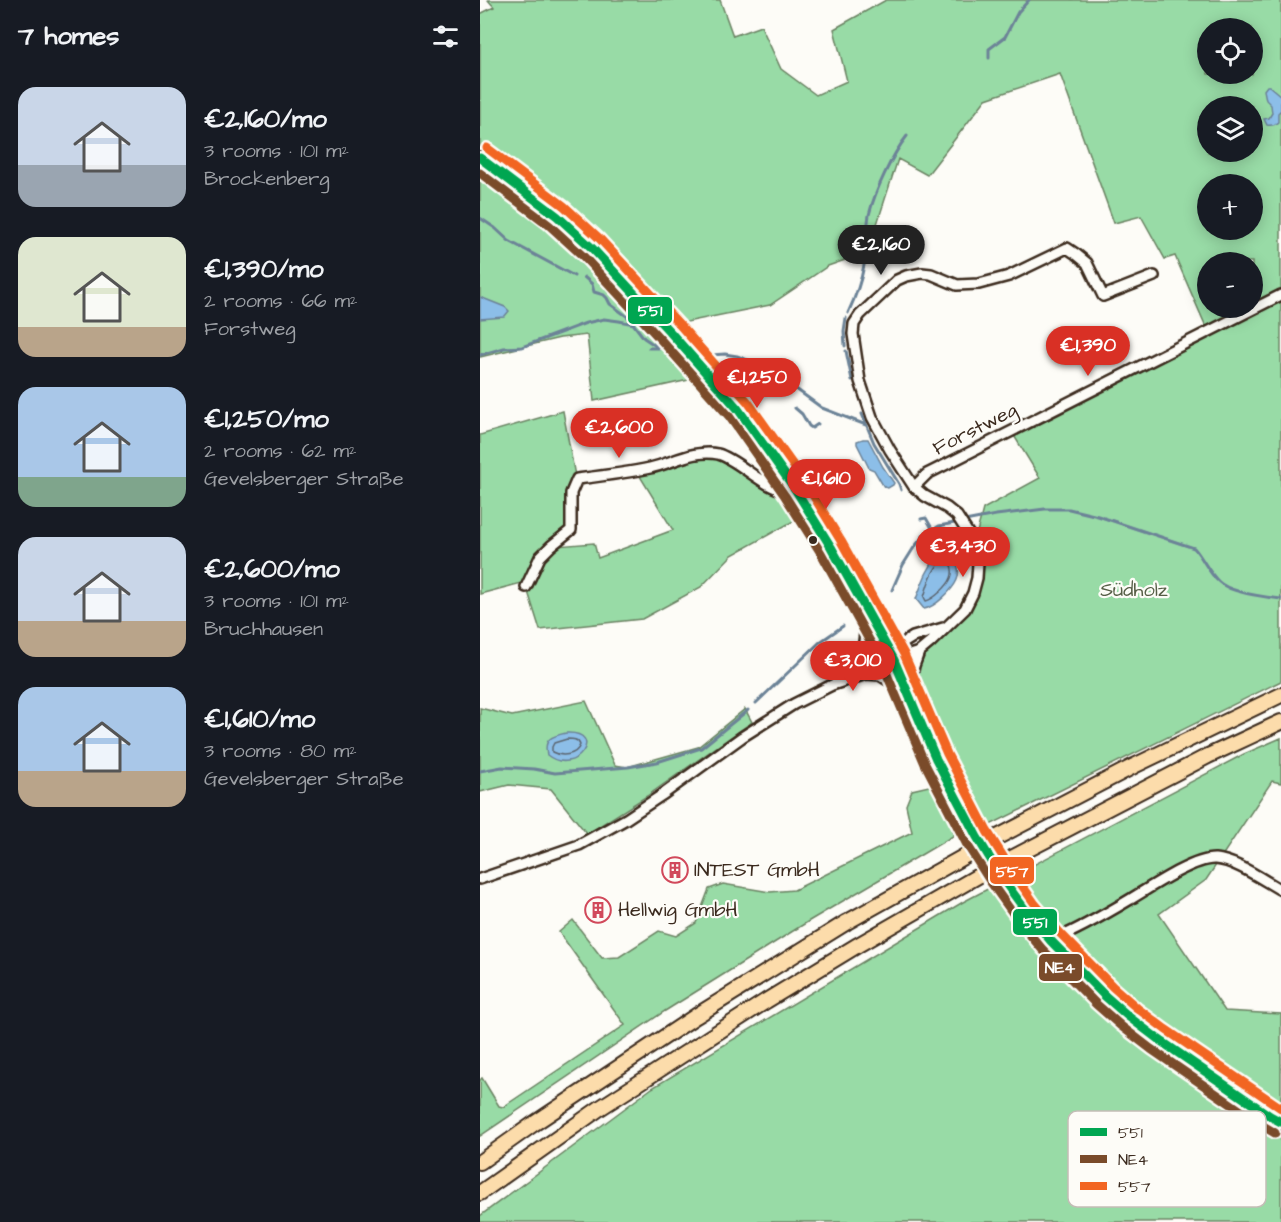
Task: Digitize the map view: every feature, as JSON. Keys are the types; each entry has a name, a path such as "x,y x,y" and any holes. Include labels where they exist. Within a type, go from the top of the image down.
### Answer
{"highway":[{"path":"480,1162 696,1016 847,922 990,842 1134,766 1281,695"},
{"path":"480,1193 600,1108 858,945 985,872 1208,756 1281,722"}],"main road":[{"path":"480,158 557,216 609,266 738,409 795,489 831,547 891,656 936,759 977,837 1026,911 1051,941 1129,1017 1167,1046 1263,1111"},
{"path":"1266,1113 1281,1122"}],"street":[{"path":"866,674 880,675 908,693 919,652 965,609 973,593 978,563 973,541 965,526 947,508 914,487 872,417 860,381 853,334 854,324 860,315 897,280 906,276 922,273 931,274 957,285 979,284 1009,276 1066,248 1087,263 1103,296 1154,276"},
{"name":"Forstweg","path":"914,487 927,474 1281,295"},
{"path":"526,587 540,557 571,531 571,493 577,480 651,467 703,452 718,454 734,461 775,489 790,491 795,489"},
{"path":"859,661 864,642 867,612"},
{"path":"480,879 589,840 626,819 759,725 794,704 832,685 866,674 913,637 945,627"},
{"path":"832,685 859,661 919,652"},
{"path":"1051,941 1126,902 1175,873 1212,858 1232,863 1281,890"}],"green space":[{"name":"Südholz","path":"488,0 720,0 733,36 761,26 781,69 816,95 847,81 834,29 886,0 1281,0 1281,681 984,828 981,827 930,716 920,684 919,668 927,651 970,610 978,592 983,564 976,536 983,509 1040,478 1013,434 1207,329 1202,318 1263,318 1263,252 1197,252 1197,306 1175,256 1165,259 1141,216 1114,223 1060,74 986,99 927,175 898,159 868,252 828,266 770,305 672,325 619,264 576,221 480,147 480,14 494,7"},
{"path":"480,169 591,257 637,311 702,377 594,401 587,335 560,338 480,357"},
{"path":"563,411 575,476 567,531 557,546 594,543 598,558 673,530 638,473 694,458 711,456 735,464 793,503 799,518 732,555 701,587 642,619 540,630 525,582 480,594 480,435"},
{"path":"586,701 615,765 627,767 698,747 745,709 752,722 647,796 587,834 551,789 509,785 480,792 480,708 512,716"},
{"path":"1281,738 1281,783 1272,781 1206,880 1159,914 1225,1011 1281,1014 1281,1222 480,1222 480,1216 652,1088 963,902 1244,754"},
{"path":"933,785 950,815 953,836 809,921 665,1011 480,1136 480,1080 482,1078 499,1106 503,1107 625,1025 559,932 573,920 602,958 619,957 659,931 676,936 696,923 709,889 723,884 770,892 794,890 912,832 906,805 912,790"}],"water":[{"path":"1267,86 1281,96 1281,110 1275,125 1267,125 1264,119 1269,118 1272,113 1264,90"},
{"path":"480,297 505,307 509,311 504,317 480,319"},
{"path":"868,439 894,483 888,488 884,487 874,470 869,468 857,444 857,441"},
{"path":"937,557 954,557 957,562 958,577 943,598 924,609 916,599 927,572"},
{"path":"566,733 578,734 584,739 586,745 577,758 558,761 547,755 546,745 550,739"}],"waterway":[{"path":"989,58 989,49 1005,37 1018,12 1029,0"},
{"path":"848,313 863,271 868,221 872,205 890,163 907,136"},
{"path":"480,218 509,241 574,276"},
{"path":"584,277 592,284 594,292 604,295 610,304 628,317 644,338 659,348 668,347"},
{"path":"845,346 846,318"},
{"path":"480,355 504,348 522,347 586,323 604,319 634,324"},
{"path":"649,348 659,348"},
{"path":"846,351 852,380"},
{"path":"711,355 737,356 766,367 822,408 866,425"},
{"path":"766,367 766,378 776,385"},
{"path":"795,408 802,414 809,426 812,428 818,424"},
{"path":"862,414 874,443 901,490"},
{"path":"892,590 913,549 924,535 939,526 996,515 1045,509 1069,509 1098,516 1194,548 1212,574 1224,586 1248,594 1281,599"},
{"path":"921,519 926,518 933,530"},
{"path":"941,526 942,534"},
{"path":"756,703 820,642 843,626"},
{"path":"480,771 502,767 555,773 628,767 657,762 701,748 748,710"}],"transit line":[{"name":"557","path":"487,148 564,206 600,239 748,402 805,482 841,541 904,654 947,754 987,831 1035,904 1060,933 1137,1008 1281,1108"},
{"name":"551","path":"480,158 557,216 592,248 738,409 795,489 831,547 894,660 936,759 977,837 1026,911 1051,941 1129,1017 1263,1111"},
{"name":"NE4","path":"480,173 549,225 584,257 729,416 785,496 821,553 883,665 925,764 966,843 1017,919 1042,949 1121,1026 1241,1111"},
{"name":"551","path":"1266,1113 1281,1122"},
{"name":"NE4","path":"1266,1128 1275,1133"}],"place":[{"name":"INTEST GmbH","path":"675,870"},
{"name":"Hellwig GmbH","path":"598,910"}]}
